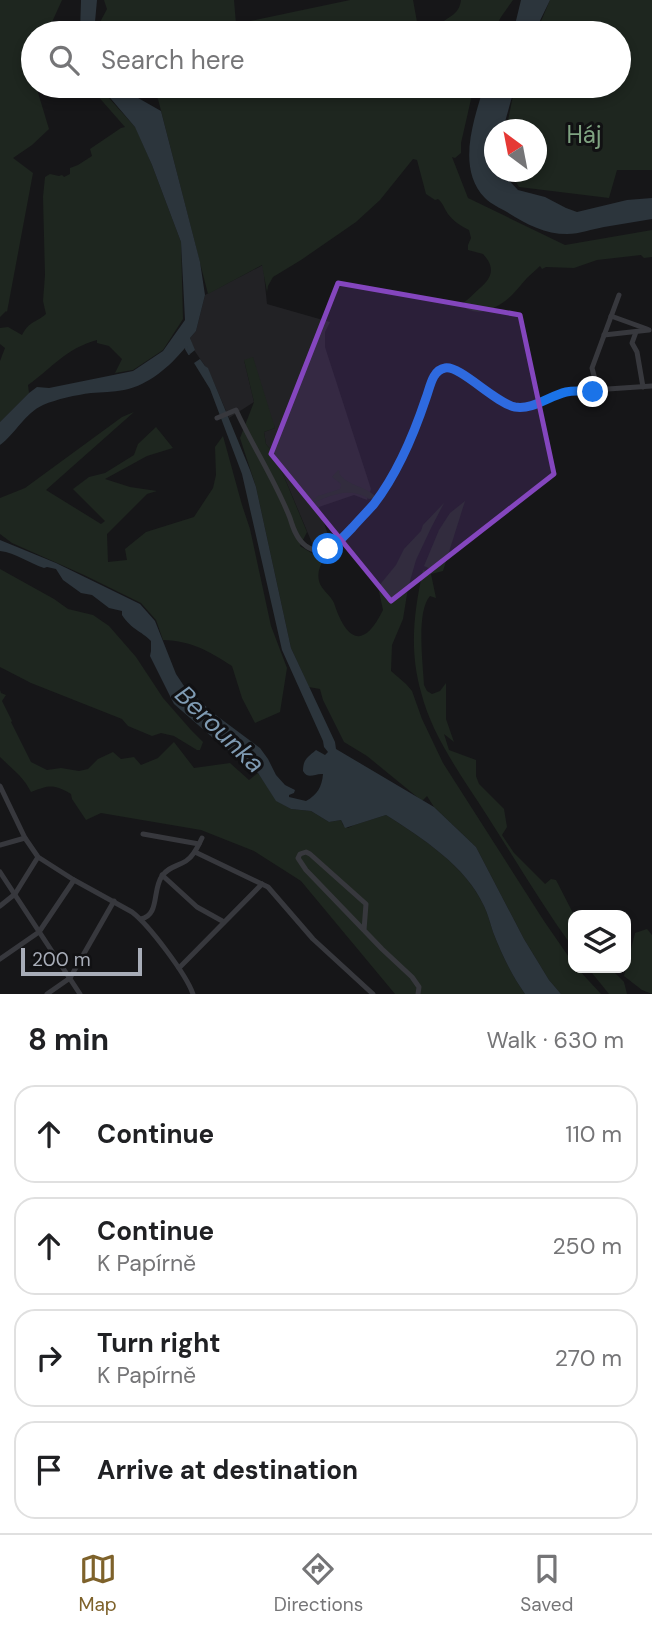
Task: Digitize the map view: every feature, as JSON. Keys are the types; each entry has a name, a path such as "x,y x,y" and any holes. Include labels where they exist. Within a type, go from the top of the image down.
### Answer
{"street":[{"path":"598,391 592,368 619,295"},
{"path":"611,316 650,330"},
{"path":"604,335 650,330"},
{"path":"636,332 632,343 637,352 643,387"},
{"path":"217,418 236,411 271,474 294,529 310,549 320,550 336,544 374,504 401,460 434,376 441,369 451,368 474,381 501,402 516,407 528,407 564,392 652,386"},
{"path":"0,786 25,838 38,856 141,919 178,968 193,994"},
{"path":"141,919 148,918 152,913 162,875 190,859 201,841 143,834"},
{"path":"0,845 25,838"},
{"path":"195,852 268,887 313,939 373,994"},
{"path":"364,930 366,904 310,854 302,852 298,858 306,870 364,930 412,977 419,987 418,994"},
{"path":"0,906 15,894 38,856"},
{"path":"0,872 80,994"},
{"path":"162,875 197,907 224,922"},
{"path":"0,959 39,932 74,880"},
{"path":"178,968 262,884"},
{"path":"47,994 70,978 114,901"}],"highlighted area":[{"path":"338,283 520,315 554,474 391,601 271,454"}],"shaded area":[{"path":"263,265 267,304 330,322 325,332 325,347 371,489 367,500 354,495 319,507 329,538 312,543 275,455 266,444 264,432 275,428 244,360 254,402 229,418 208,369 194,350 190,338 196,331 205,295"}],"green space":[{"path":"0,0 62,0 52,21 21,21 21,98 40,98 49,129 13,158 33,173 7,312 0,317"},
{"path":"104,0 234,0 236,21 101,21 107,9"},
{"path":"350,0 413,0 417,21 250,21"},
{"path":"461,0 513,0 499,21 445,21 460,5"},
{"name":"Háj","path":"550,0 652,0 652,170 617,170 609,198 519,187 516,182 547,182 547,119 508,119 513,98 631,98 631,21 541,21"},
{"path":"100,98 109,98 136,128 152,165 181,242 183,319 163,350 133,370 115,373 122,359 109,346 97,343 97,340 76,348 28,385 29,393 0,422 0,361 5,348 0,344 0,328 8,327 22,335 30,324 46,314 43,301 45,177 50,174 64,177 70,174 70,168 92,156 90,149 125,127"},
{"path":"471,98 461,153 455,158 452,157 468,198 565,245 652,230 652,257 644,258 641,255 597,260 574,268 542,269 540,266 501,304 488,310 469,310 463,303 488,280 491,268 483,254 468,250 471,238 469,230 448,214 438,199 426,194 417,160 413,159 380,200 356,222 273,277 267,292 262,265 208,294 158,99"},
{"path":"253,357 275,428 264,432 266,444 275,455 307,532 300,546 323,560 318,578 320,584 333,600 339,616 350,632 362,636 376,623 383,610 378,587 396,565 404,549 444,503 416,560 403,619 392,645 391,671 412,691 443,763 568,956 568,973 582,973 601,994 561,994 549,980 524,939 476,847 434,807 427,796 422,801 367,756 344,742 320,689 309,687 291,648 256,487 240,438 254,402 244,360"},
{"path":"134,412 46,490 101,524 105,521 73,489 89,477 105,473 134,455 138,444 156,427 173,448 147,456 105,479 130,487 157,491 147,494 107,534 108,562 127,560 125,549 146,532 194,517 213,488 216,475 215,447 223,436 250,529 271,626 287,668 280,712 255,723 242,698 232,666 208,651 163,640 156,620 141,603 12,543 0,534 0,498 25,488 122,417"},
{"path":"338,470 342,477 370,492 374,498 347,493 309,503 318,496 340,489 341,484 332,477"},
{"path":"465,501 443,571 431,574 436,598 430,596 423,614 421,638 424,685 432,694 440,691 446,683 446,719 454,742 444,734 449,750 476,760 479,784 504,809 507,827 502,835 514,853 545,884 551,879 556,880 571,910 568,910 568,941 448,755 432,724 421,692 414,646 417,600 423,570 433,570 424,566 439,530 450,513"},
{"path":"0,569 68,609 93,615 109,626 136,657 163,698 203,742 200,750 174,736 161,733 152,736 128,726 122,719 31,683 0,667"},
{"path":"0,690 6,695 2,701 31,762 47,770 88,769 98,759 113,752 121,759 134,757 141,765 158,758 174,742 194,768 230,763 249,780 258,773 277,801 291,809 311,811 329,822 341,820 348,828 386,815 442,854 466,878 484,906 503,956 525,994 395,994 301,881 254,851 201,830 101,813 86,820 71,794 55,787 31,792 21,777 0,757"},
{"path":"647,929 652,935 652,994 624,976 625,973 631,973 631,949 635,933"},
{"path":"592,973 615,973 624,982 627,994 609,994"}],"water":[{"path":"81,0 97,0 95,21 80,21"},
{"path":"521,0 550,0 540,21 516,21"},
{"path":"110,98 138,98 161,111 200,262 205,295 196,331 190,338 195,350 190,354 185,348 158,374 133,388 79,395 43,405 31,413 0,445 0,422 37,387 49,388 133,371 163,351 185,320 181,242 135,127"},
{"path":"481,98 512,98 506,119 484,119 484,182 510,182 518,190 545,197 577,212 627,200 652,198 652,219 577,233 559,234 543,230 485,198 471,173 470,144"},
{"name":"Berounka","path":"200,359 208,368 256,487 291,648 336,749 434,807 476,847 524,939 549,980 561,994 525,994 503,956 476,892 442,854 386,815 345,828 341,820 329,822 311,811 291,809 276,801 258,773 174,704 150,656 151,641 129,624 122,611 109,608 92,595 81,593 63,580 56,569 44,568 0,551 0,540 56,563 140,604 155,621 176,674 184,686 213,713 260,748 276,775 285,785 295,790 289,797 306,801 313,796 320,787 323,774 307,775 303,771 304,764 316,750 325,755 328,752 282,650 242,474 210,389 194,363"}],"waterway":[{"path":"187,347 189,354"}],"route":[{"path":"328,549 374,504 401,460 434,376 441,369 451,368 474,381 501,402 516,407 528,407 564,392 593,392"}]}
